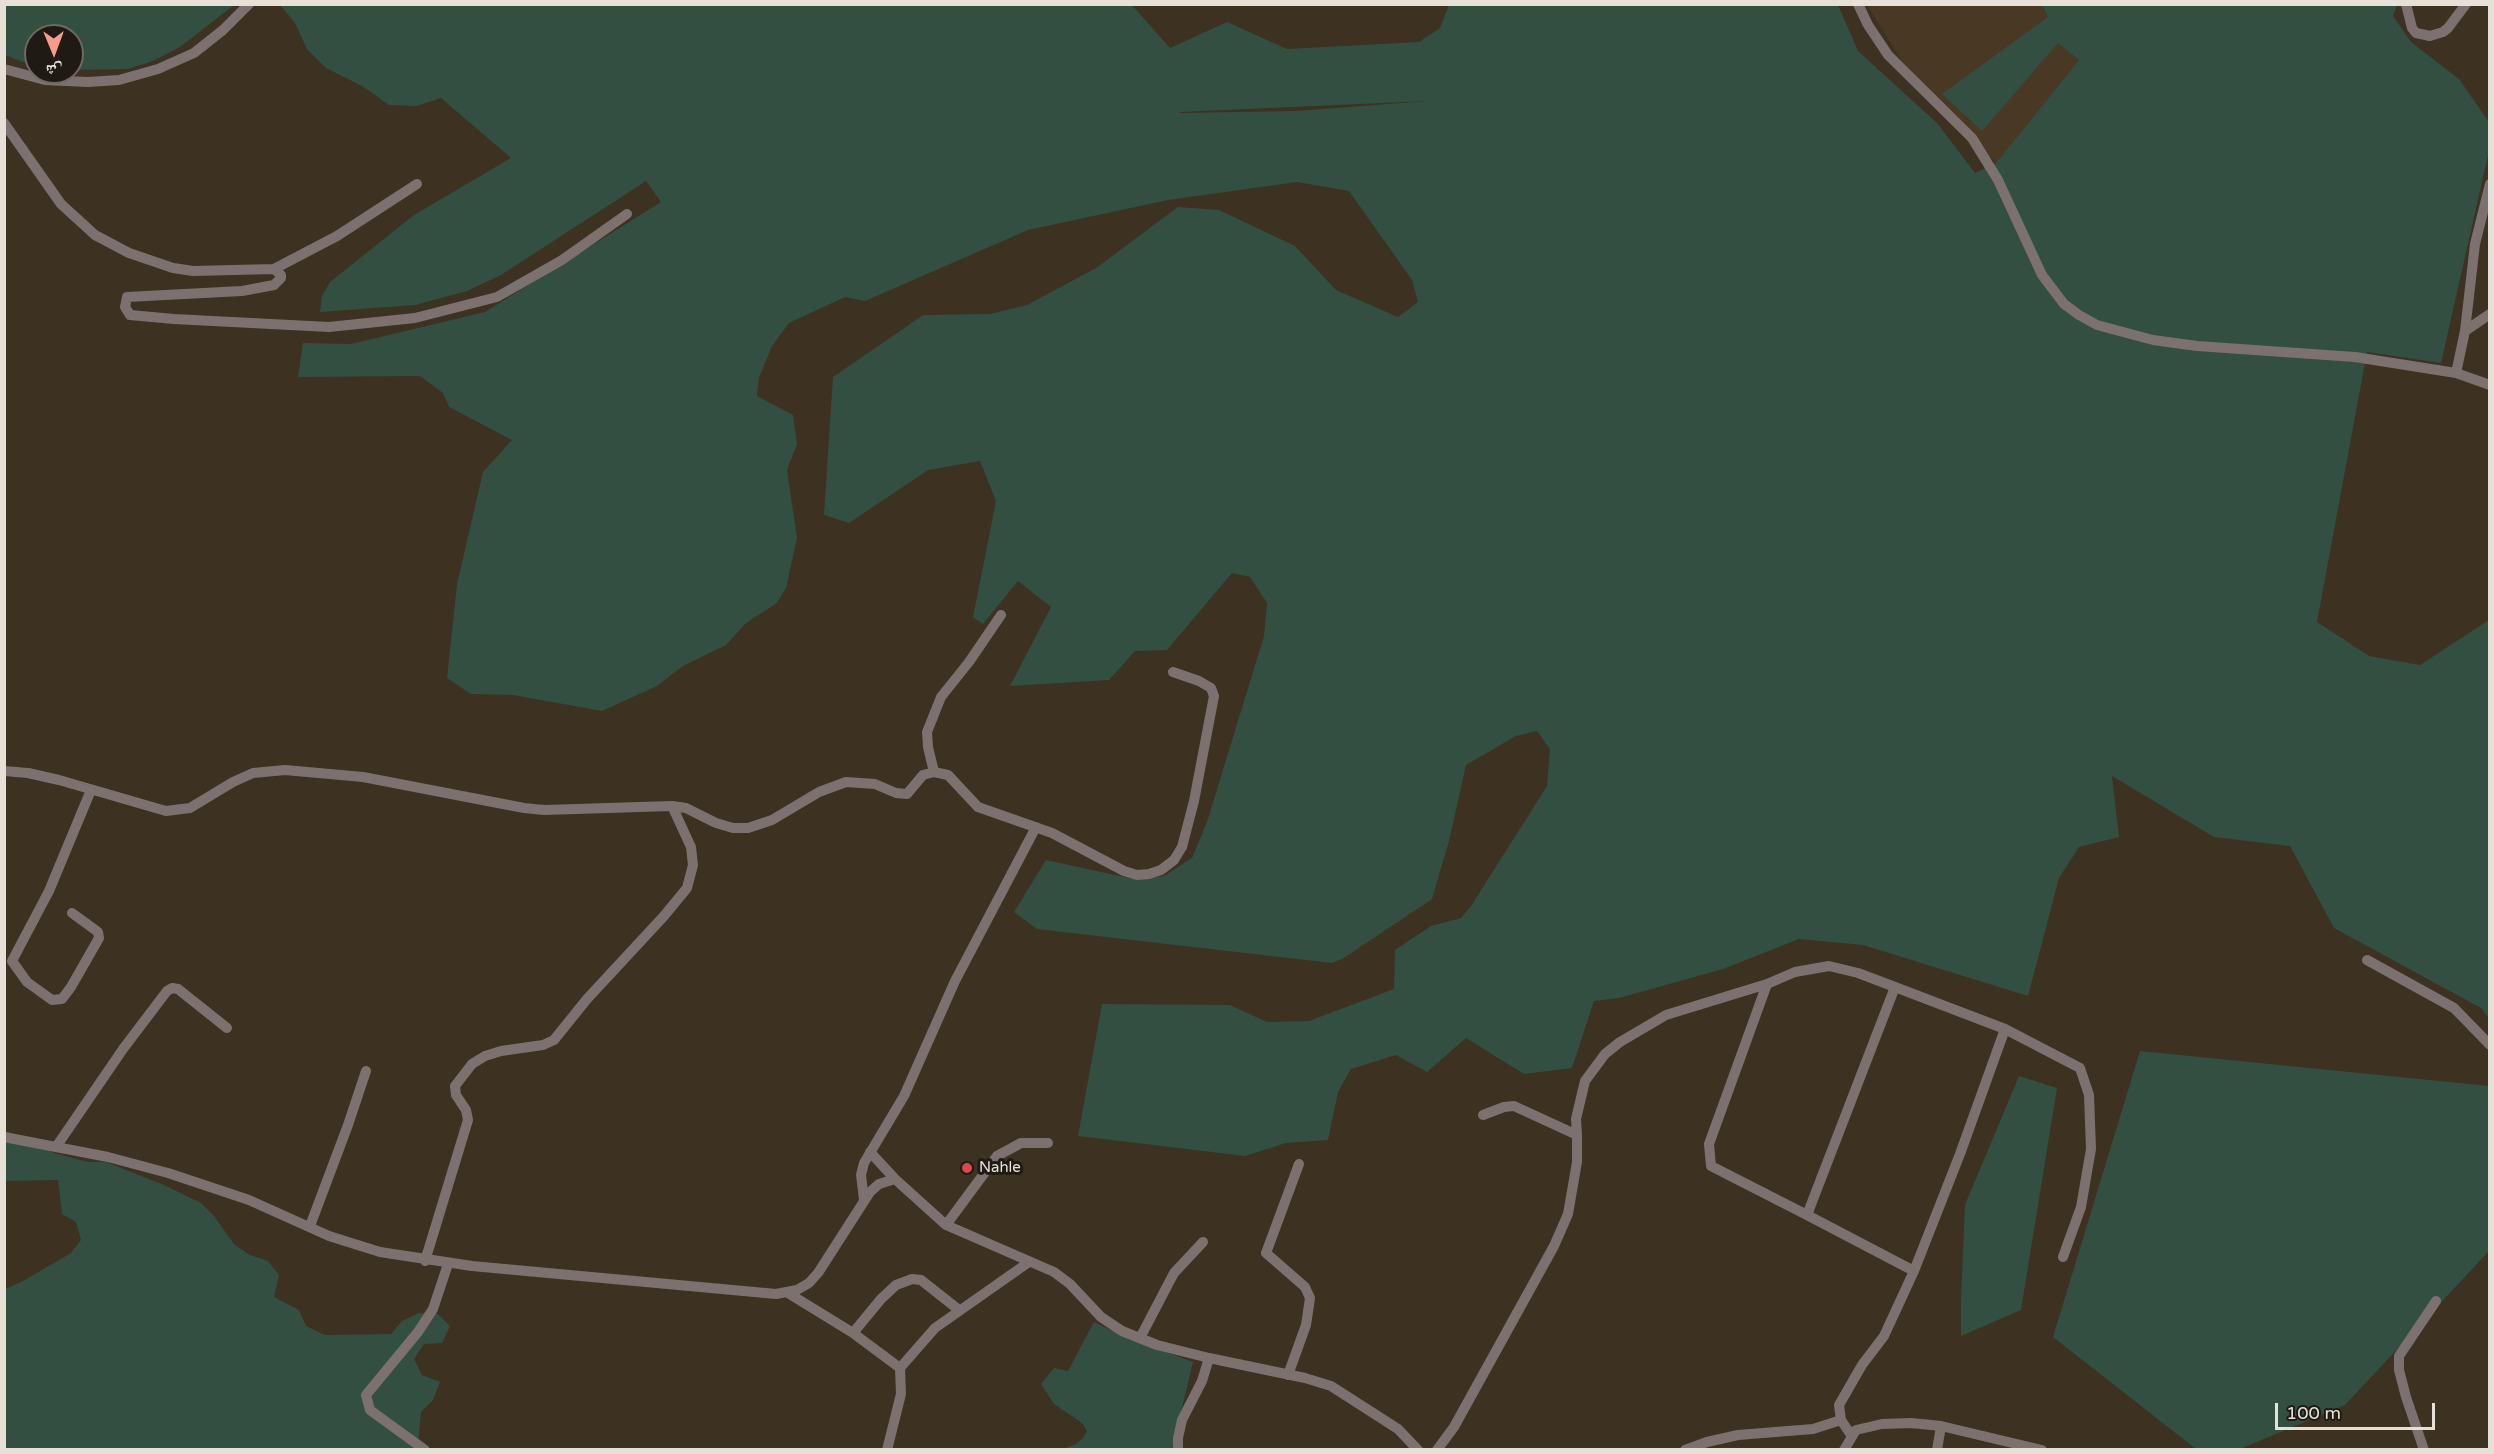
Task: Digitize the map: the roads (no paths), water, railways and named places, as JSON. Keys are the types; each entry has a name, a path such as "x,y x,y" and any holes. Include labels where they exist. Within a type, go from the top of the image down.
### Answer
{"street":[{"path":"4,69 45,80 88,82 119,80 158,69 194,53 224,30 249,4"},
{"path":"1858,4 1868,25 1888,55 1972,138 1998,180 2042,275 2064,304 2079,315 2097,325 2153,340 2197,346 2355,357 2456,373 2490,385"},
{"path":"2406,4 2408,21 2416,33 2430,36 2448,28 2466,4"},
{"path":"4,123 61,204 95,235 129,253 173,268 193,271 274,269 337,236 417,184"},
{"path":"2456,373 2465,331 2475,244 2490,184"},
{"path":"274,269 281,274 281,278 274,285 242,291 127,297 125,307 130,315 329,327 415,318 497,297 562,261 627,214"},
{"path":"2475,244 2490,222"},
{"path":"2465,331 2490,314"},
{"path":"934,772 927,732 941,697 981,646 1001,615"},
{"path":"4,771 28,773 153,809 176,812 190,808 232,782 253,773 285,770 363,777 544,810 672,806 686,808 716,823 733,828 748,828 772,820 819,792 846,782 875,784 896,793 907,794 923,775 934,772 948,775 978,807 1036,827 1078,845 1124,871 1137,875 1149,874 1161,870 1174,860 1182,847 1190,818 1214,696 1211,688 1173,672"},
{"path":"72,913 98,932 99,938 62,999 52,1000 27,982 12,961 50,891 91,790"},
{"path":"425,1261 468,1120 466,1110 454,1091 455,1086 472,1064 485,1056 501,1051 543,1045 554,1040 587,999 687,888 693,865 691,847 672,806"},
{"path":"864,1200 861,1175 870,1152 904,1096 955,981 1036,827"},
{"path":"2367,960 2454,1008 2490,1045"},
{"path":"1437,1449 1454,1427 1562,1230 1573,1193 1577,1162 1576,1119 1585,1081 1605,1054 1620,1042 1666,1015 1767,984 1795,972 1829,966 1858,973 2005,1029 2080,1068 2089,1095 2091,1149 2080,1206 2063,1257"},
{"path":"1767,984 1709,1144 1711,1166 1914,1271"},
{"path":"1807,1215 1895,987"},
{"path":"56,1147 123,1049 167,991 172,988 178,989 227,1028"},
{"path":"1851,1435 1841,1420 1839,1405 1862,1365 1884,1336 1914,1271 1960,1154 2005,1029"},
{"path":"310,1226 366,1071"},
{"path":"1483,1115 1504,1107 1514,1106 1576,1135"},
{"path":"4,1137 108,1157 204,1185 249,1200 348,1243 425,1261 788,1293 853,1333 900,1368"},
{"path":"946,1225 997,1156 1021,1143 1048,1143"},
{"path":"870,1152 895,1179 946,1225 1054,1272 1070,1284 1108,1322 1140,1338 1209,1358 1314,1381 1338,1390 1398,1429 1418,1449"},
{"path":"1288,1375 1306,1325 1310,1298 1305,1287 1266,1253 1299,1164"},
{"path":"788,1293 809,1283 818,1273 864,1200 879,1184 895,1179"},
{"path":"1140,1338 1174,1273 1203,1242"},
{"path":"887,1449 901,1394 900,1368 935,1328 1029,1262"},
{"path":"425,1449 370,1410 366,1395 418,1332 433,1309 448,1264"},
{"path":"853,1333 888,1292 896,1285 912,1279 921,1280 959,1310"},
{"path":"2424,1449 2406,1397 2399,1370 2399,1356 2436,1301"},
{"path":"1178,1449 1182,1420 1202,1381 1209,1358"},
{"path":"1685,1449 1738,1435 1813,1429 1841,1420"},
{"path":"1844,1449 1856,1430 1882,1424 1941,1426 2042,1449"},
{"path":"1937,1449 1941,1426"}],"place":[{"name":"Nahle","path":"967,1168"}]}
